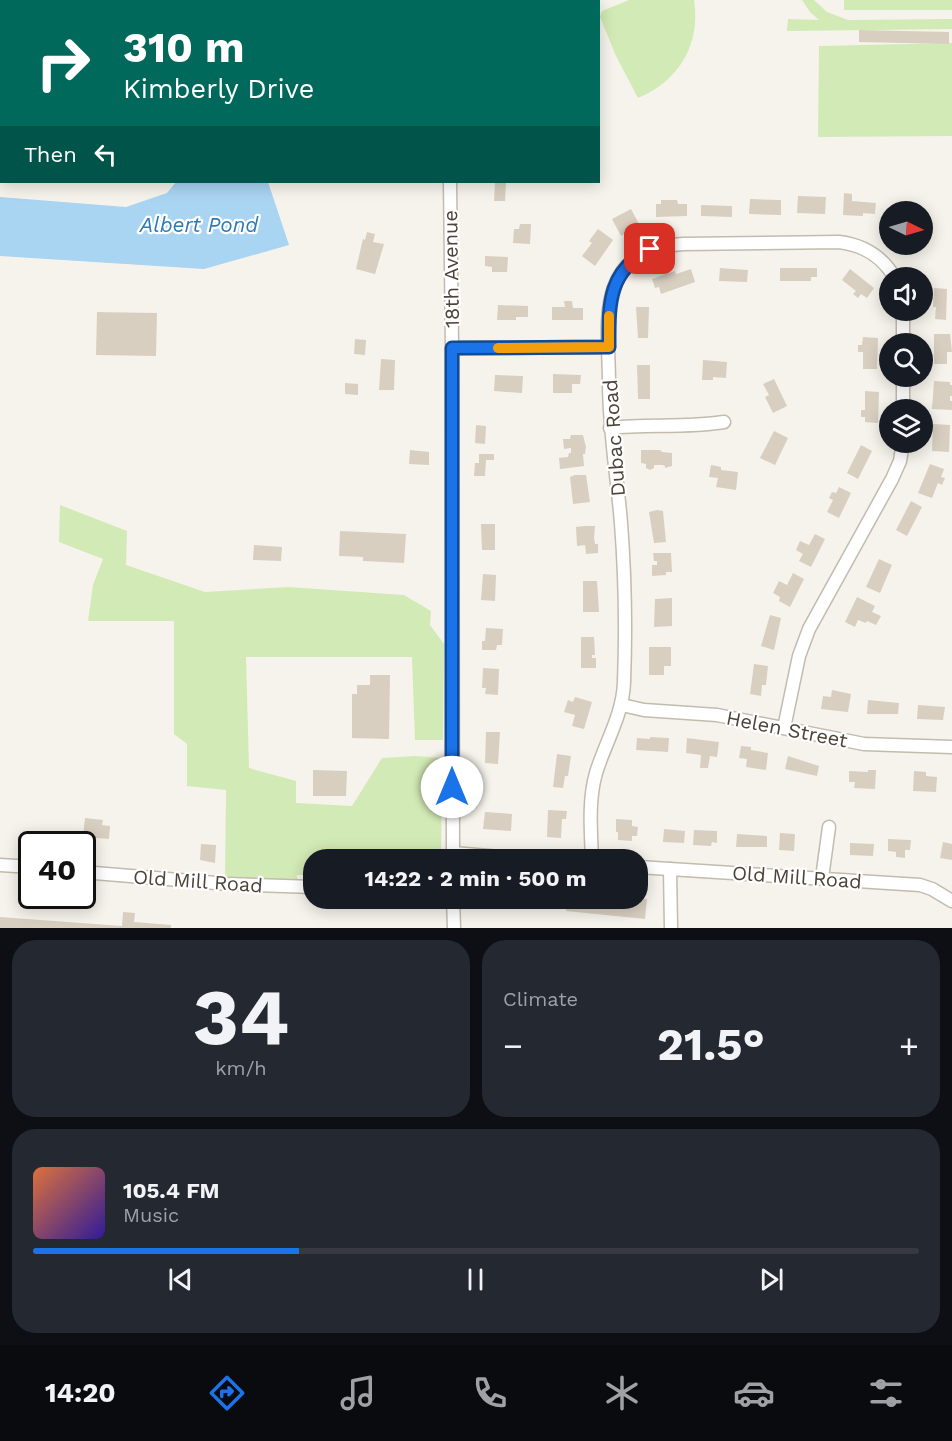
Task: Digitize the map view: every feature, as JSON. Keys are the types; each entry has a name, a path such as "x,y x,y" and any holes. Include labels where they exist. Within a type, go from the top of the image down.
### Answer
{"street":[{"name":"18th Avenue","path":"450,183 453,849"},
{"name":"Dubac Road","path":"592,849 593,783 622,705 624,684 623,558 610,428 609,308 616,282 634,259 650,249 662,246 850,243 874,254 887,267"},
{"path":"452,348 609,347"},
{"path":"610,428 724,422"},
{"path":"784,728 800,656 809,629 892,479 901,453"},
{"name":"Helen Street","path":"622,705 644,710 717,716 864,744 952,747"},
{"path":"822,878 829,827"},
{"path":"0,865 18,866"},
{"name":"Old Mill Road","path":"648,868 920,885 952,901"},
{"path":"670,869 671,928"},
{"name":"Old Mill Road","path":"96,873 228,884 303,887"},
{"path":"453,909 454,928"}],"green space":[{"path":"629,0 694,0 694,31 684,59 665,82 638,98 616,56 600,17 602,11"},
{"path":"802,0 814,0 827,12 848,20 952,19 952,29 787,31 788,19 819,20"},
{"path":"844,0 952,0 952,10 844,10"},
{"path":"952,43 952,136 818,137 819,46"},
{"path":"60,505 127,531 126,565 205,592 288,587 404,595 431,611 430,625 444,644 443,740 415,740 412,657 246,657 249,768 296,781 296,803 352,806 382,758 415,756 442,758 441,849 303,849 303,875 297,875 297,883 225,881 226,790 187,786 187,744 174,734 174,621 88,621 93,585 103,559 59,542"}],"water":[{"name":"Albert Pond","path":"175,183 268,183 289,245 204,269 0,256 0,197 126,207 167,193"}],"building":[{"path":"859,30 949,32 949,44 859,42"},
{"path":"495,183 506,183 505,201 494,201"},
{"path":"844,193 852,194 852,201 876,203 875,214 843,215"},
{"path":"798,196 826,197 825,214 797,213"},
{"path":"750,199 781,200 781,215 749,214"},
{"path":"661,200 677,200 678,204 687,204 687,216 656,217 656,204 661,204"},
{"path":"701,205 732,206 732,217 701,216"},
{"path":"631,209 639,224 621,236 612,219"},
{"path":"520,224 531,224 530,244 513,243 514,229 519,229"},
{"path":"598,229 613,240 595,266 582,256 592,243 589,241"},
{"path":"367,232 375,234 373,242 384,244 375,274 356,269 363,239 365,240"},
{"path":"485,256 508,257 507,272 492,272 492,267 485,266"},
{"path":"720,268 748,270 747,282 719,281"},
{"path":"780,268 817,268 817,277 811,277 811,281 780,281"},
{"path":"691,269 695,282 661,294 659,287 655,288 652,279 675,271 676,274"},
{"path":"850,269 874,288 867,298 861,294 858,298 853,294 856,291 842,280"},
{"path":"934,288 947,289 946,320 935,319 936,307 933,307"},
{"path":"564,301 572,301 573,308 583,308 583,320 552,320 552,307 565,307"},
{"path":"498,305 528,306 528,317 516,317 516,320 497,320"},
{"path":"636,307 649,307 648,338 638,338"},
{"path":"97,312 157,313 156,356 96,355"},
{"path":"934,334 950,334 952,352 947,352 947,364 934,364"},
{"path":"863,337 878,338 877,369 863,369 863,352 858,352 858,345 862,345"},
{"path":"355,339 366,340 365,355 354,354"},
{"path":"381,359 395,360 394,390 379,390"},
{"path":"703,360 727,362 726,378 713,377 713,380 702,380"},
{"path":"637,365 650,365 650,399 638,399"},
{"path":"553,374 581,375 580,384 572,384 572,393 553,393"},
{"path":"495,375 523,376 522,393 494,391"},
{"path":"774,379 787,406 773,413 765,397 769,395 763,384"},
{"path":"934,381 950,382 952,410 933,409"},
{"path":"345,383 358,384 358,395 345,394"},
{"path":"865,391 879,392 878,423 865,422 865,417 861,417 861,410 865,410"},
{"path":"933,424 950,425 949,452 933,451"},
{"path":"476,425 486,426 485,444 475,443"},
{"path":"774,431 788,438 775,465 760,458"},
{"path":"571,435 583,435 586,447 585,454 583,454 584,466 560,469 559,458 568,457 571,453 571,448 564,449 563,439 570,439"},
{"path":"861,445 872,451 858,479 847,473"},
{"path":"410,450 429,452 429,465 409,464"},
{"path":"641,450 660,450 672,453 672,466 665,468 662,465 654,465 654,468 650,470 646,468 646,464 641,463"},
{"path":"479,454 494,454 494,460 486,460 485,476 474,476 475,463 479,463"},
{"path":"930,464 944,469 941,477 945,478 942,485 938,483 932,498 918,493"},
{"path":"711,465 721,467 721,470 738,472 736,490 716,487 718,478 709,477"},
{"path":"586,475 590,502 573,504 570,477"},
{"path":"839,487 851,493 839,518 827,512 833,500 829,498 832,492 836,493"},
{"path":"911,501 922,507 907,536 896,530"},
{"path":"663,511 666,542 654,543 649,512"},
{"path":"481,524 495,524 495,550 482,550"},
{"path":"595,526 594,538 595,544 598,544 598,553 586,554 585,545 577,546 576,527"},
{"path":"340,531 406,534 404,563 363,561 363,557 339,556"},
{"path":"815,534 825,539 811,567 799,561 803,554 796,550 800,541 809,545"},
{"path":"254,545 282,547 281,561 253,560"},
{"path":"653,553 671,553 672,572 652,576 652,565 657,565"},
{"path":"879,559 892,565 880,593 866,587"},
{"path":"793,573 804,579 790,607 779,601 780,597 773,593 779,581 787,585"},
{"path":"483,574 496,575 495,601 481,600"},
{"path":"583,581 597,581 599,612 583,612"},
{"path":"857,597 875,606 872,612 881,616 876,625 858,620 855,627 845,622"},
{"path":"672,598 672,626 654,627 655,599"},
{"path":"770,615 781,618 774,650 761,646"},
{"path":"486,628 503,629 502,645 497,645 496,650 482,650"},
{"path":"581,637 594,637 595,655 592,655 592,658 596,658 596,668 581,668"},
{"path":"649,647 671,647 671,666 664,666 664,675 649,675"},
{"path":"754,664 768,666 766,685 762,685 761,696 750,694"},
{"path":"483,668 499,669 498,695 485,694 486,688 482,688"},
{"path":"370,675 390,675 389,739 352,738 352,694 357,694 357,685 370,685"},
{"path":"832,690 851,694 848,712 821,709 823,696 831,697"},
{"path":"575,697 592,702 584,729 572,726 575,715 564,712 568,700 573,702"},
{"path":"868,700 899,703 898,714 867,714"},
{"path":"918,705 945,707 943,720 917,719"},
{"path":"486,732 500,732 498,764 485,763"},
{"path":"650,737 669,738 668,752 636,750 637,738 650,739"},
{"path":"687,738 719,742 717,757 710,756 708,768 700,768 701,755 686,753"},
{"path":"741,746 768,753 766,770 746,767 747,759 739,758"},
{"path":"557,754 571,756 568,776 565,776 563,788 553,787"},
{"path":"788,756 819,766 817,776 785,769"},
{"path":"313,770 347,771 346,796 313,796"},
{"path":"868,770 876,770 875,789 854,788 855,782 849,782 849,771 868,772"},
{"path":"914,771 926,772 926,776 937,777 936,792 913,791"},
{"path":"548,810 567,811 566,819 562,819 561,838 547,837"},
{"path":"485,812 512,814 511,831 483,829"},
{"path":"85,818 103,820 102,825 110,826 109,839 96,838 96,831 84,831"},
{"path":"616,819 632,820 632,826 638,827 637,836 632,836 632,841 618,840"},
{"path":"664,829 685,831 684,843 663,842"},
{"path":"694,830 717,831 717,843 712,842 711,846 693,845"},
{"path":"780,833 795,834 794,851 779,850"},
{"path":"737,834 767,836 767,847 736,847"},
{"path":"888,839 911,840 910,850 905,850 905,858 896,857 896,852 888,851"},
{"path":"943,842 952,844 952,860 940,858"},
{"path":"850,843 874,844 873,856 850,855"},
{"path":"201,844 216,845 215,863 200,860"},
{"path":"566,909 646,909 645,919 566,911"},
{"path":"123,912 135,913 134,922 171,925 171,928 0,928 0,917 122,926"}],"slow traffic":[{"path":"498,348 609,347 609,316"}],"route":[{"path":"452,787 452,348 609,347 609,308 613,289 628,265 650,249"}]}
